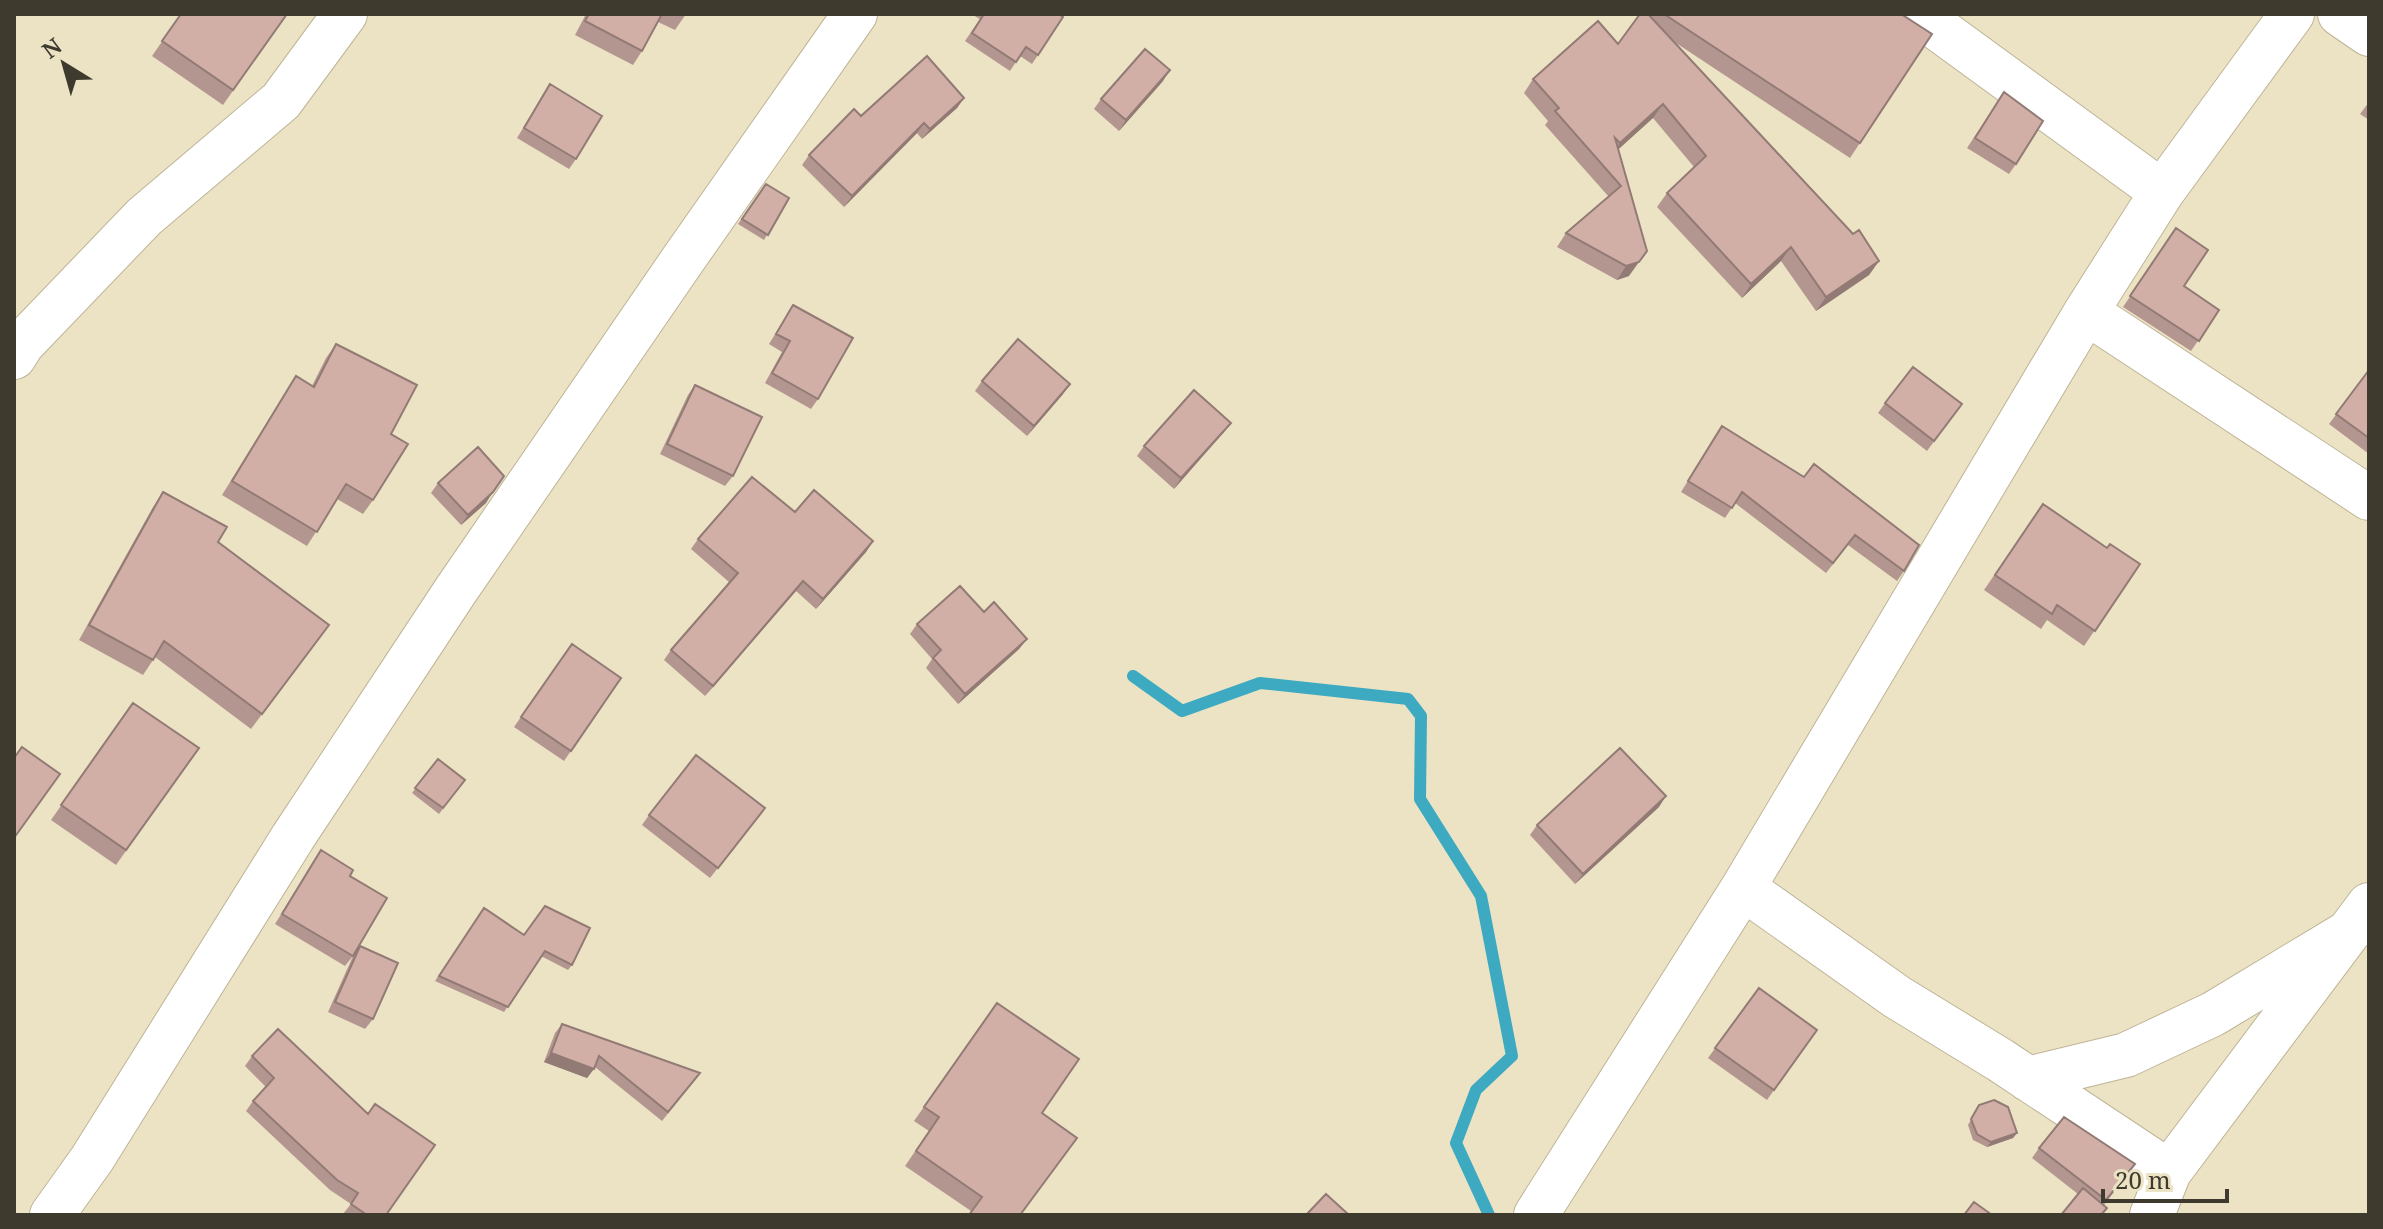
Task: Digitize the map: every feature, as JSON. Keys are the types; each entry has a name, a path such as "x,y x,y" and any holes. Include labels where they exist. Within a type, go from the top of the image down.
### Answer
{"street":[{"path":"14,357 22,344 144,217 281,101 345,14"},
{"path":"52,1215 92,1159 293,837 456,590 855,14"},
{"path":"1918,14 2162,192"},
{"path":"1536,1215 1743,888 2086,312 2162,192 2292,14"},
{"path":"2340,14 2369,34"},
{"path":"2086,312 2369,498"},
{"path":"1743,888 1897,997 2169,1172"},
{"path":"2028,1079 2126,1055 2213,1014 2359,918"},
{"path":"2152,1215 2169,1172 2359,918"}],"building":[{"path":"181,14 287,14 233,90 162,41"},
{"path":"589,14 662,14 642,51 585,21"},
{"path":"984,14 1059,14 1063,17 1038,55 1026,47 1016,62 972,33"},
{"path":"1640,14 1648,14 1853,234 1859,230 1879,261 1826,297 1791,247 1751,284 1667,193 1706,156 1663,104 1620,143 1615,138 1647,251 1639,262 1626,266 1566,233 1621,186 1555,111 1559,108 1533,79 1598,21 1618,44"},
{"path":"1664,14 1901,14 1932,34 1860,143"},
{"path":"1145,49 1170,70 1126,120 1101,99"},
{"path":"927,56 964,98 930,129 924,123 852,196 809,155 854,109 861,116"},
{"path":"550,84 602,116 576,159 524,128"},
{"path":"2004,92 2043,121 2016,164 1975,138"},
{"path":"766,184 789,198 768,235 742,219"},
{"path":"2176,228 2208,250 2184,286 2219,310 2199,341 2130,296"},
{"path":"793,305 853,338 818,399 772,373 790,341 776,334"},
{"path":"1018,339 1070,384 1034,426 982,381"},
{"path":"336,344 417,385 391,434 408,444 373,500 346,484 317,532 232,481 296,376 314,387"},
{"path":"1913,367 1962,404 1934,441 1885,403"},
{"path":"2369,370 2369,438 2336,414"},
{"path":"695,385 762,417 733,476 667,444"},
{"path":"1194,390 1231,423 1181,478 1144,446"},
{"path":"1722,426 1804,477 1814,464 1919,545 1904,571 1855,535 1833,563 1742,492 1732,508 1688,481"},
{"path":"478,447 504,476 493,492 468,515 438,483"},
{"path":"752,477 795,512 814,490 873,541 823,599 803,581 713,686 671,650 738,573 698,539"},
{"path":"163,492 227,527 218,542 329,625 262,714 164,641 153,660 89,625"},
{"path":"2043,504 2107,548 2110,544 2140,564 2095,631 2057,605 2052,614 1995,575"},
{"path":"960,586 984,612 994,602 1027,639 965,694 933,658 941,650 917,624"},
{"path":"572,644 621,678 571,751 521,717"},
{"path":"133,703 199,748 126,850 61,805"},
{"path":"22,747 60,774 14,838 14,758"},
{"path":"1620,748 1666,796 1583,874 1537,825"},
{"path":"696,755 765,808 718,868 649,815"},
{"path":"438,759 465,780 443,808 415,788"},
{"path":"321,850 353,870 350,876 387,898 353,956 282,914"},
{"path":"545,906 590,928 572,965 545,951 508,1007 439,976 484,908 524,935"},
{"path":"360,946 398,963 373,1019 335,1002"},
{"path":"1759,988 1817,1030 1774,1090 1715,1048"},
{"path":"997,1003 1079,1059 1042,1113 1077,1138 1020,1215 969,1215 982,1197 916,1151 939,1117 924,1107"},
{"path":"562,1024 700,1073 668,1112 599,1056 594,1069 551,1053"},
{"path":"278,1029 368,1114 375,1104 435,1145 386,1215 367,1215 351,1204 358,1193 337,1180 253,1101 274,1078 252,1056"},
{"path":"1994,1100 2008,1107 2017,1133 1991,1142 1977,1134 1971,1119 1979,1105"},
{"path":"2064,1117 2135,1164 2106,1200 2039,1148"},
{"path":"2083,1188 2107,1208 2101,1215 2061,1215"},
{"path":"1326,1194 1349,1215 1306,1215"},
{"path":"1974,1202 1992,1215 1964,1215"}],"waterway":[{"path":"1133,676 1182,711 1260,683 1408,699 1421,716 1420,799 1481,896 1512,1056 1476,1090 1456,1143 1489,1215"}]}
